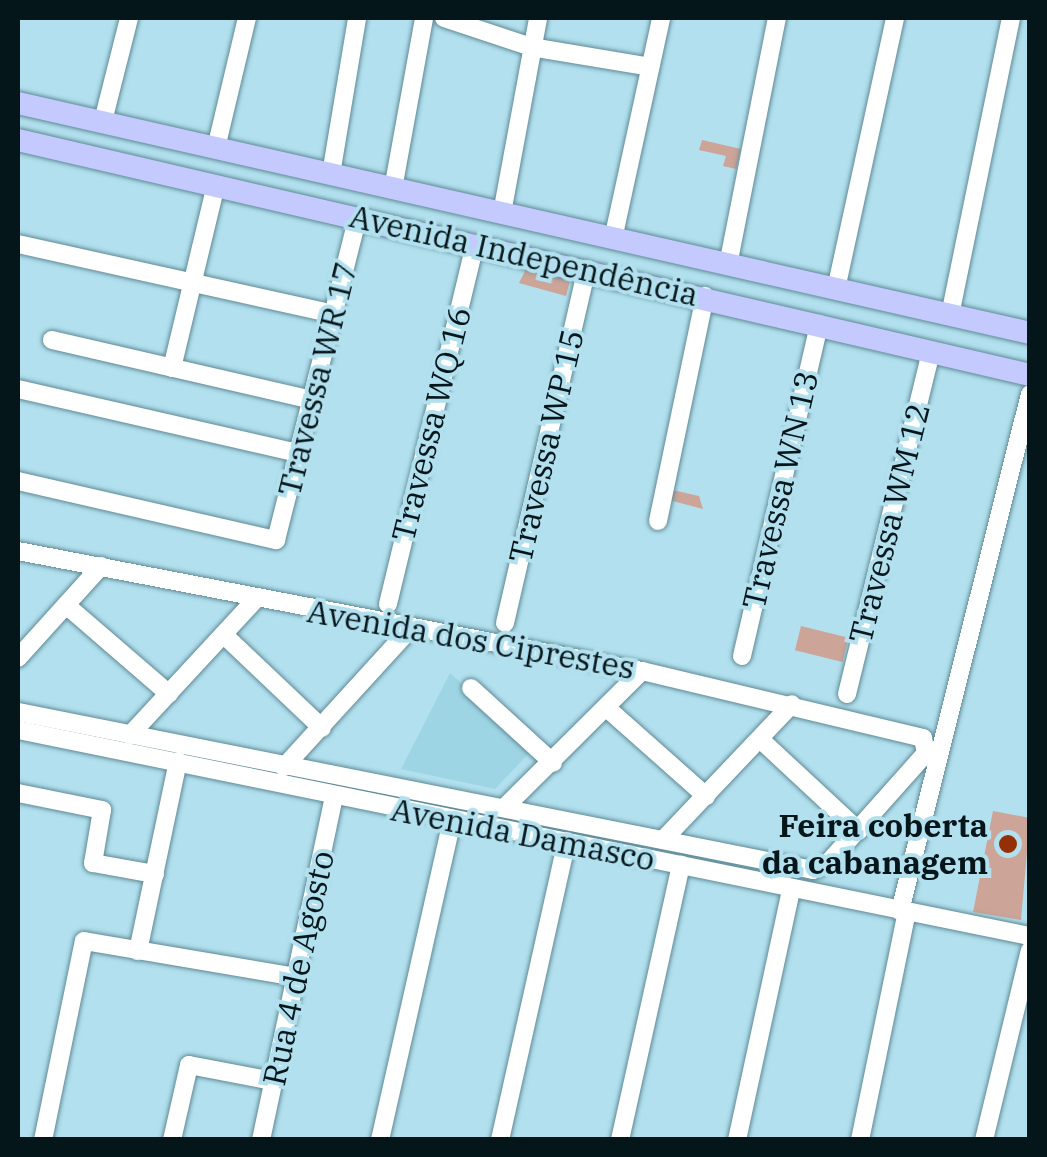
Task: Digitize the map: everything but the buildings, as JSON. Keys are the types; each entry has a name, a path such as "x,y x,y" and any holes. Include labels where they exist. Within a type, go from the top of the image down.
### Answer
{"main road":[{"name":"Avenida Independência","path":"18,103 1030,332"},
{"name":"Avenida Independência","path":"18,140 704,296 1030,375"}],"street":[{"path":"102,122 129,18"},
{"path":"216,148 247,18"},
{"path":"331,174 357,18"},
{"path":"394,189 424,18"},
{"path":"444,18 530,47 650,66"},
{"path":"502,214 538,18"},
{"path":"613,239 661,18"},
{"path":"728,265 777,18"},
{"path":"836,289 895,18"},
{"path":"950,315 1010,18"},
{"path":"172,368 216,185"},
{"name":"Travessa WR 17","path":"18,481 276,540 358,218"},
{"path":"18,244 333,314"},
{"name":"Travessa WQ 16","path":"388,604 475,245"},
{"name":"Travessa WP 15","path":"506,623 587,269"},
{"path":"658,520 704,296"},
{"name":"Travessa WN 13","path":"742,656 819,324"},
{"path":"52,340 311,400"},
{"name":"Travessa WM 12","path":"847,694 932,353"},
{"path":"18,390 298,453"},
{"path":"860,1140 904,912 1030,394"},
{"name":"Avenida dos Ciprestes","path":"18,551 255,600 642,671 923,738 926,753 918,768 859,831"},
{"path":"18,658 101,566"},
{"path":"130,735 255,600"},
{"path":"66,605 168,694"},
{"path":"284,767 411,628"},
{"path":"224,635 322,728"},
{"path":"506,806 610,710 642,671"},
{"path":"472,688 553,763"},
{"path":"663,840 762,741 792,704"},
{"path":"610,710 706,796"},
{"name":"Avenida Damasco","path":"18,712 813,870 859,831"},
{"name":"Avenida Damasco","path":"18,730 1030,936"},
{"path":"762,741 859,831"},
{"path":"138,950 178,761"},
{"path":"18,793 102,810 92,863 155,874"},
{"name":"Rua 4 de Agosto","path":"261,1140 334,796"},
{"path":"380,1140 452,821"},
{"path":"500,1140 567,841"},
{"path":"620,1140 681,864"},
{"path":"737,1140 791,890"},
{"path":"42,1140 84,941 297,977"},
{"path":"984,1140 1030,950"},
{"path":"172,1140 189,1065 274,1080"}],"shaded area":[{"path":"450,673 534,748 495,789 401,769"}],"place":[{"name":"Feira coberta da cabanagem","path":"1008,844"}]}
